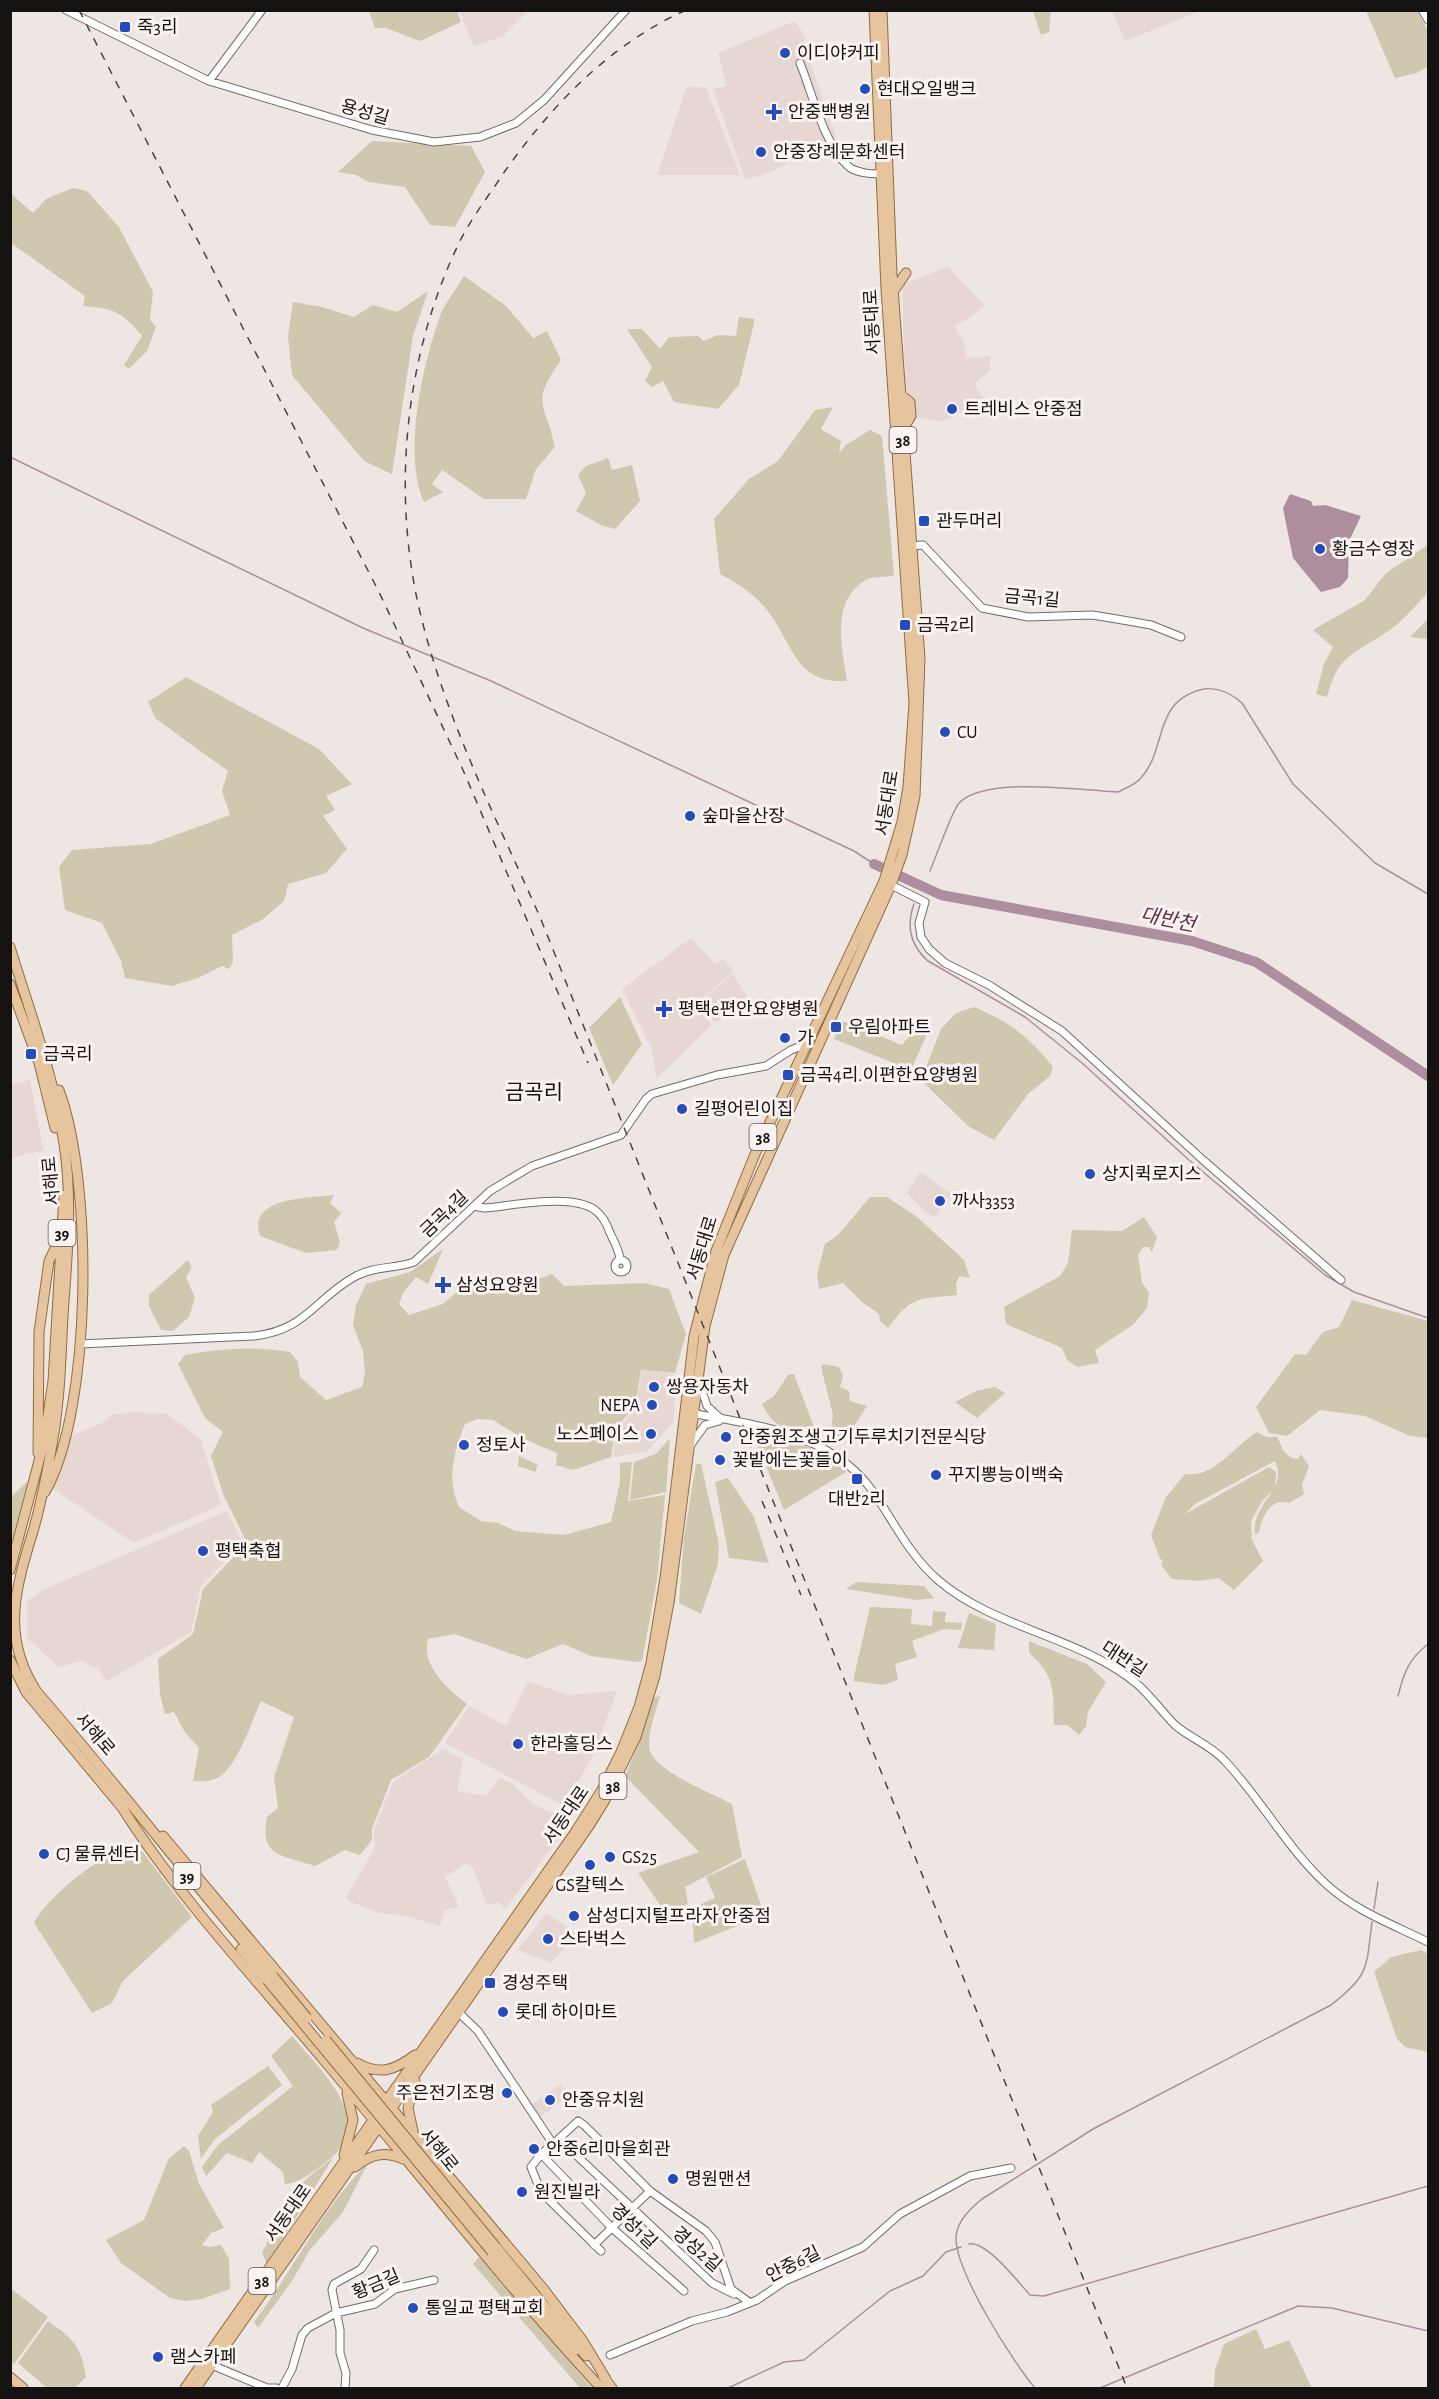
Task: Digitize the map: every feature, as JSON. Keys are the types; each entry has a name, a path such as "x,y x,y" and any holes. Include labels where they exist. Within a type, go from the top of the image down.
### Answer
{"main road":[{"name":"서동대로","path":"196,2388 214,2366 375,2124 417,2073 589,1826 621,1772 636,1737 661,1649 688,1450 688,1415 698,1373 705,1326 724,1255 890,880 908,787 914,703 903,429 874,10"},
{"name":"서동대로","path":"882,10 885,173 908,546"},
{"path":"893,292 906,273"},
{"name":"서동대로","path":"389,2105 451,2006 596,1801 628,1737 651,1663 658,1626 688,1415 694,1336 716,1251 755,1154 890,880"},
{"name":"서해로","path":"10,947 50,1072 64,1143 70,1197 70,1234 55,1426 39,1502 15,1586 12,1610 13,1645 31,1684 603,2385 612,2388"},
{"name":"서해로","path":"10,984 39,1063 57,1137 64,1198 53,1381 38,1467 10,1570"},
{"path":"39,1502 58,1464 66,1432 80,1344 81,1234 76,1166 62,1102 50,1072"},
{"path":"38,1467 39,1332 49,1261 62,1233"},
{"name":"서해로","path":"10,1660 26,1692 270,1978"},
{"path":"105,1772 155,1826 542,2288 583,2341 603,2385"},
{"path":"121,1806 146,1846 375,2124 555,2339 603,2385"},
{"path":"351,2059 369,2070 383,2071 396,2068 422,2050"},
{"path":"416,2138 408,2108 417,2073"},
{"path":"339,2177 352,2128 353,2113 344,2085"},
{"path":"339,2177 372,2155 392,2155 405,2160"},
{"name":"서동대로","path":"185,2388 339,2177"},
{"path":"10,2377 23,2388"}],"street":[{"name":"용성길","path":"66,10 209,81 393,135 434,142 458,141 498,131 532,110 626,10"},
{"path":"209,81 262,10"},
{"path":"1422,10 1428,20"},
{"path":"800,63 832,146 849,168 885,173"},
{"name":"금곡1길","path":"908,546 923,545 982,608 1028,617 1111,618 1151,625 1182,637"},
{"path":"890,880 925,902 920,923 921,937 929,949 945,963 1000,990 1062,1031 1203,1160 1341,1280"},
{"name":"금곡4길","path":"80,1344 253,1336 278,1332 294,1326 352,1278 375,1269 398,1268 414,1262 490,1191 532,1166 621,1135 646,1098 652,1094 717,1074 766,1066 791,1050 809,1043"},
{"path":"474,1206 484,1208 549,1202 579,1203 588,1206 606,1222 620,1259"},
{"path":"698,1373 704,1401 720,1420"},
{"name":"대반길","path":"688,1415 720,1420 747,1428 785,1432 826,1448 856,1471 917,1558 949,1589 975,1604 1111,1665 1138,1685 1175,1725 1223,1758 1326,1884 1362,1910 1428,1941"},
{"path":"688,1450 702,1428 712,1421 720,1420"},
{"path":"451,2006 478,2031 556,2141 541,2154 531,2167 541,2192 601,2252"},
{"name":"경성2길","path":"578,2121 650,2191 706,2231 715,2242 731,2289 749,2302 712,2283 556,2141 578,2121"},
{"name":"경성1길","path":"541,2154 612,2228 684,2291"},
{"name":"안중6길","path":"610,2355 692,2320 726,2312 772,2292 785,2281 863,2247 900,2214 976,2173 1011,2168"},
{"path":"594,2244 650,2191"},
{"path":"282,2388 292,2369 302,2335 308,2328 336,2313 333,2284 361,2269 374,2250"},
{"name":"황금길","path":"345,2388 347,2382 340,2353 336,2313 375,2304 395,2289 434,2280"},
{"path":"214,2366 267,2388 276,2388"}],"shaded area":[{"path":"1112,10 1200,11 1125,41"},
{"path":"369,11 457,11 461,22 420,41 386,28 375,28"},
{"path":"459,11 528,11 502,37 474,46"},
{"path":"1033,11 1051,11 1049,32 1041,35"},
{"path":"1366,11 1417,11 1428,31 1428,66 1417,73 1395,78"},
{"name":"안중백병원","path":"795,21 806,38 804,45 839,147 836,155 801,147 795,149 786,164 764,175 745,179 713,89 727,86 718,53"},
{"path":"687,86 706,88 740,175 657,175"},
{"path":"372,141 471,146 485,172 455,227 430,225 405,187 369,182 356,175 338,172"},
{"path":"73,188 87,191 119,227 153,292 150,320 156,327 147,351 129,369 124,365 142,336 129,321 110,310 83,306 85,296 11,243 11,194 33,213 46,199"},
{"path":"948,267 985,306 955,327 964,342 967,358 990,356 990,370 974,384 985,401 943,421 917,418 906,404 902,284"},
{"path":"464,276 506,306 533,338 547,331 561,360 551,374 543,395 544,411 555,447 536,469 526,499 484,499 442,470 432,484 443,492 424,502 418,482 415,435 417,409 427,359 440,316"},
{"path":"428,291 413,336 392,474 364,461 292,375 288,336 293,302 322,307 354,317 373,305 397,312"},
{"path":"739,317 755,319 739,385 718,409 674,402 663,381 652,387 645,381 652,367 627,329 642,329 660,349 669,337 698,336 704,341 718,335 736,336"},
{"path":"833,407 821,429 841,441 839,453 846,445 870,430 882,436 894,576 866,580 847,600 843,612 841,640 847,681 829,680 816,676 806,669 797,659 762,604 745,589 720,574 714,519 749,479 778,461 815,410"},
{"path":"608,458 612,470 632,465 640,501 615,529 601,525 576,511 586,493 578,475 586,466"},
{"name":"황금수영장","path":"1290,494 1311,501 1313,506 1325,505 1361,516 1349,541 1348,578 1340,587 1321,592 1293,558 1283,508"},
{"path":"1428,545 1428,589 1425,596 1402,620 1342,663 1331,683 1327,697 1316,694 1324,664 1333,647 1313,630 1365,600 1386,573"},
{"path":"1428,620 1428,639 1410,637 1426,621"},
{"path":"186,677 319,749 352,784 326,796 335,810 323,816 347,849 326,873 288,884 284,901 263,919 232,935 233,962 229,969 222,966 198,978 172,986 125,978 121,961 102,923 65,910 59,867 72,850 151,844 230,815 222,791 228,771 156,719 148,702"},
{"name":"평택e편안요양병원","path":"691,938 715,964 723,959 734,971 694,1005 712,1025 657,1078 651,1048 622,989"},
{"path":"733,974 747,997 716,1023 697,1004"},
{"path":"620,997 642,1044 613,1085 589,1028"},
{"path":"974,1007 998,1018 1018,1031 1053,1067 1050,1076 1028,1094 994,1140 968,1126 921,1080 941,1029 956,1013"},
{"path":"842,1021 902,1045 912,1033 929,1030 909,1074 896,1064 834,1039"},
{"path":"30,1080 43,1150 11,1158 11,1084"},
{"path":"920,1172 951,1193 935,1217 925,1212 907,1193"},
{"path":"334,1195 330,1203 341,1213 334,1222 340,1242 337,1250 306,1253 260,1236 258,1223 262,1214 271,1207 296,1199"},
{"path":"870,1197 887,1197 917,1217 964,1260 970,1278 960,1276 956,1283 957,1295 925,1298 910,1304 888,1328 880,1321 879,1314 862,1302 843,1283 819,1289 817,1274 825,1244 838,1235"},
{"path":"1144,1217 1157,1237 1152,1252 1149,1247 1143,1247 1138,1255 1142,1283 1149,1292 1147,1308 1134,1324 1095,1350 1099,1363 1077,1367 1067,1360 1062,1348 1006,1324 1004,1307 1060,1276 1068,1263 1072,1230 1122,1231"},
{"path":"443,1249 428,1284 416,1277 403,1293 399,1304 409,1315 443,1304 459,1290 477,1280 493,1288 509,1286 520,1278 541,1278 552,1274 564,1286 645,1283 669,1289 686,1334 675,1373 641,1370 635,1406 615,1429 611,1457 573,1470 556,1465 557,1453 524,1439 493,1420 477,1419 465,1424 452,1475 459,1507 481,1521 498,1523 515,1531 564,1535 611,1522 620,1482 620,1463 632,1462 628,1501 665,1495 657,1580 642,1661 591,1656 563,1644 526,1659 455,1634 428,1639 428,1659 432,1668 444,1684 467,1704 429,1757 391,1780 372,1829 372,1840 360,1855 345,1850 315,1866 276,1853 270,1848 265,1830 267,1817 278,1808 274,1777 294,1717 261,1701 230,1766 217,1778 193,1781 199,1748 184,1731 174,1712 165,1714 160,1694 158,1659 193,1634 203,1589 247,1543 223,1494 211,1456 223,1432 205,1418 178,1364 185,1355 211,1351 251,1348 277,1350 290,1352 298,1362 300,1377 326,1400 362,1387 365,1373 363,1351 353,1325 356,1305 366,1284 410,1272"},
{"path":"188,1260 192,1267 186,1277 195,1298 189,1317 173,1331 161,1330 149,1306 149,1295"},
{"path":"1352,1300 1428,1321 1428,1438 1410,1436 1365,1416 1320,1410 1287,1436 1269,1433 1256,1407 1295,1354 1306,1355 1323,1332 1339,1327"},
{"path":"823,1364 839,1367 843,1376 840,1387 849,1391 850,1401 867,1406 850,1431 836,1440 830,1436 833,1415 821,1367"},
{"path":"642,1371 668,1373 678,1377 673,1422 647,1451 613,1457 617,1430 636,1407"},
{"path":"794,1374 814,1427 788,1427 777,1424 762,1404 774,1396 788,1375"},
{"path":"995,1387 1005,1393 977,1418 955,1402 976,1391"},
{"path":"131,1412 168,1414 201,1440 221,1505 134,1543 52,1488 71,1436 104,1422 110,1415"},
{"path":"1257,1432 1266,1437 1277,1437 1284,1451 1293,1458 1298,1459 1301,1454 1309,1466 1302,1485 1304,1494 1289,1503 1282,1502 1272,1506 1264,1515 1259,1533 1255,1534 1258,1513 1272,1491 1262,1501 1251,1521 1252,1540 1263,1561 1234,1590 1219,1578 1199,1581 1172,1579 1161,1565 1163,1560 1160,1559 1151,1535 1166,1497 1185,1474 1196,1474 1215,1466","holes":["1275,1461 1278,1471 1275,1485 1276,1472 1269,1467 1185,1514 1195,1504"]},
{"path":"753,1434 804,1444 827,1455 846,1472 784,1510"},
{"path":"670,1438 666,1492 630,1500 634,1462 656,1454"},
{"path":"519,1456 538,1465 535,1472 518,1466"},
{"path":"696,1464 701,1464 719,1544 718,1564 701,1614 679,1603 684,1537"},
{"path":"728,1478 754,1517 769,1563 729,1558 715,1482"},
{"path":"28,1481 11,1546 11,1497"},
{"path":"227,1511 243,1543 201,1586 191,1632 107,1681 98,1669 82,1661 59,1667 27,1639 27,1601 45,1589"},
{"path":"856,1582 924,1586 934,1598 917,1600 846,1589"},
{"path":"870,1607 912,1609 911,1624 932,1626 933,1611 946,1612 945,1622 962,1623 961,1630 944,1629 912,1641 917,1657 895,1664 898,1680 883,1685 853,1681"},
{"path":"969,1613 996,1624 994,1650 958,1648"},
{"path":"1029,1641 1087,1664 1106,1682 1088,1712 1086,1726 1079,1735 1067,1725 1054,1725 1053,1693 1049,1677 1029,1653"},
{"name":"한라홀딩스","path":"528,1681 567,1695 617,1691 593,1756 564,1806 445,1743 469,1706 506,1726"},
{"path":"660,1696 650,1735 649,1747 653,1756 671,1773 732,1804 742,1857 685,1887 688,1904 665,1912 638,1873 699,1852 625,1776 642,1736 653,1698"},
{"path":"443,1749 463,1759 457,1791 486,1796 500,1777 513,1784 532,1803 549,1812 573,1815 562,1835 505,1909 499,1902 487,1905 473,1868 466,1863 445,1877 459,1907 445,1910 440,1926 406,1916 378,1913 349,1901 346,1897 375,1848 374,1829 393,1782"},
{"path":"142,1851 192,1917 123,1981 112,2003 92,2013 34,1923 39,1914 67,1885 89,1868 113,1856"},
{"path":"745,1859 762,1908 745,1923 694,1943 692,1908 715,1898 706,1877"},
{"path":"546,1913 577,1934 551,1963 518,1950"},
{"path":"1421,1950 1428,1954 1428,2052 1405,2047 1397,2039 1374,1972 1391,1957"},
{"path":"292,2036 330,2081 340,2097 347,2114 347,2131 341,2147 325,2163 291,2183 285,2184 283,2172 259,2152 252,2163 227,2153 206,2176 202,2167 218,2145 293,2086 271,2056"},
{"path":"268,2066 282,2085 214,2140 201,2159 198,2136 213,2112 211,2105"},
{"name":"안중유치원","path":"560,2084 569,2096 540,2117 531,2105"},
{"path":"184,2146 189,2151 199,2184 224,2228 211,2233 202,2245 209,2247 221,2245 229,2259 230,2289 202,2299 185,2301 170,2298 121,2263 106,2240 144,2220 169,2158"},
{"path":"333,2158 267,2264 262,2253 275,2227 272,2221 285,2201 299,2186"},
{"path":"368,2163 343,2212 309,2251 292,2281 258,2328 254,2322 322,2220 351,2181"},
{"path":"479,2257 592,2388 580,2388 473,2264"},
{"path":"10,2288 48,2317 14,2364 10,2361"},
{"path":"48,2321 70,2338 81,2357 86,2377 75,2388 47,2388 18,2363"},
{"path":"1256,2329 1265,2349 1289,2340 1312,2388 1214,2388 1215,2370 1224,2344"}],"waterway":[{"path":"10,457 363,628 491,681 854,851 874,864"},
{"path":"930,871 948,824 959,803 972,795 1011,787 1058,787 1118,792 1139,780 1149,766 1168,714 1176,703 1187,695 1204,689 1214,689 1242,703 1293,784 1375,863 1428,894"},
{"name":"대반천","path":"874,864 941,895 1192,941 1256,962 1428,1076"},
{"path":"914,904 910,920 911,935 917,948 928,961 1025,1017 1082,1063 1189,1160 1325,1275 1354,1292 1428,1318"},
{"path":"1398,1696 1408,1667 1416,1655 1428,1644"},
{"path":"1374,1909 1378,1882"},
{"path":"1035,2388 986,2315 964,2270 956,2236 965,2215 982,2199 1093,2129 1331,2005 1353,1986 1364,1970 1372,1922"},
{"path":"969,2244 976,2245 993,2255 1030,2295 1044,2296 1428,2186"},
{"path":"728,2388 784,2362 804,2360 890,2291 923,2276 946,2252 961,2247"},
{"path":"1100,2388 1298,2306 1332,2308 1428,2331"}],"railway":[{"path":"79,10 379,592 463,770 588,1063"},
{"path":"686,10 632,40 585,78 563,100 523,146 460,241 441,284 426,329 416,376 405,471 406,519 411,566 431,651 457,729 540,917 1127,2388"},
{"path":"762,1501 801,1595"}],"place":[{"name":"죽3리","path":"125,27"},
{"name":"이디야커피","path":"785,53"},
{"name":"현대오일뱅크","path":"865,89"},
{"name":"안중백병원","path":"774,112"},
{"name":"안중장례문화센터","path":"761,152"},
{"name":"트레비스 안중점","path":"952,409"},
{"name":"관두머리","path":"924,521"},
{"name":"황금수영장","path":"1320,549"},
{"name":"금곡2리","path":"905,625"},
{"name":"CU","path":"945,732"},
{"name":"숲마을산장","path":"690,816"},
{"name":"평택e편안요양병원","path":"664,1009"},
{"name":"우림아파트","path":"836,1027"},
{"name":"가","path":"785,1038"},
{"name":"금곡리","path":"31,1054"},
{"name":"금곡4리.이편한요양병원","path":"788,1075"},
{"name":"길평어린이집","path":"682,1109"},
{"name":"상지퀵로지스","path":"1090,1174"},
{"name":"까사3353","path":"940,1201"},
{"name":"삼성요양원","path":"443,1285"},
{"name":"쌍용자동차","path":"654,1387"},
{"name":"NEPA","path":"652,1405"},
{"name":"노스페이스","path":"651,1434"},
{"name":"안중원조생고기두루치기전문식당","path":"726,1437"},
{"name":"정토사","path":"464,1445"},
{"name":"꽃밭에는꽃들이","path":"720,1460"},
{"name":"꾸지뽕능이백숙","path":"936,1475"},
{"name":"대반2리","path":"857,1479"},
{"name":"평택축협","path":"203,1551"},
{"name":"한라홀딩스","path":"518,1744"},
{"name":"CJ 물류센터","path":"44,1854"},
{"name":"GS25","path":"610,1857"},
{"name":"GS칼텍스","path":"590,1865"},
{"name":"삼성디지털프라자 안중점","path":"574,1916"},
{"name":"스타벅스","path":"548,1939"},
{"name":"경성주택","path":"490,1983"},
{"name":"롯데 하이마트","path":"503,2012"},
{"name":"주은전기조명","path":"507,2093"},
{"name":"안중유치원","path":"550,2100"},
{"name":"안중6리마을회관","path":"534,2149"},
{"name":"명원맨션","path":"673,2179"},
{"name":"원진빌라","path":"522,2192"},
{"name":"통일교 평택교회","path":"413,2308"},
{"name":"램스카페","path":"158,2357"}],"district":[{"name":"금곡리","path":"534,1092"}]}
